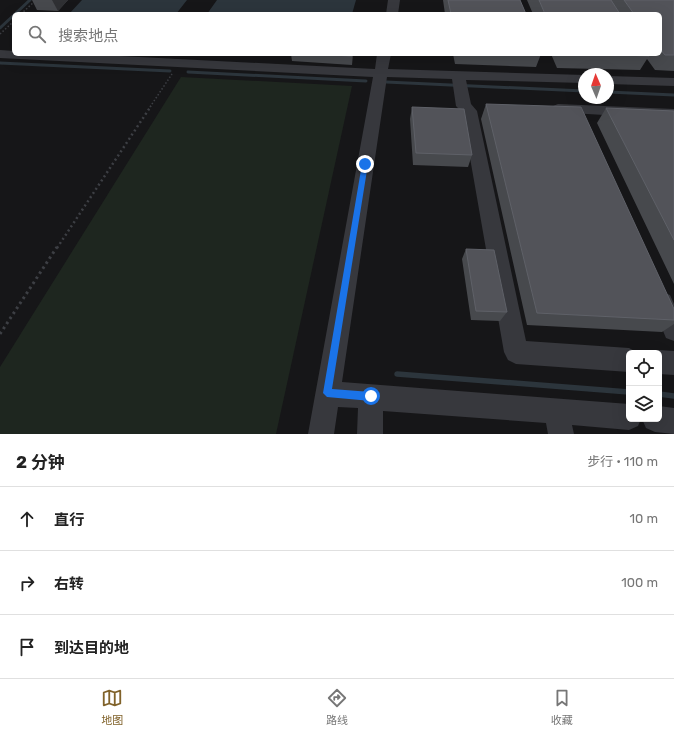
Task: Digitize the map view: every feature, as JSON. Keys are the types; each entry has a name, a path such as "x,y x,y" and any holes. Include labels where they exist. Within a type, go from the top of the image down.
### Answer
{"lane":[{"path":"392,12 394,0"},
{"path":"0,54 12,55"},
{"path":"40,56 179,63 382,64 464,92 578,80"},
{"path":"321,434 382,64"},
{"path":"614,80 674,82"},
{"path":"464,92 516,352 626,360"},
{"path":"547,109 580,118 674,114"},
{"path":"655,286 674,330"},
{"path":"662,362 674,363"},
{"path":"327,393 371,396 558,422 626,417"},
{"path":"370,434 371,396"},
{"path":"662,419 674,420"}],"path":[{"path":"23,12 36,0"},
{"path":"0,34 12,23"},
{"path":"0,334 179,63"}],"shaded area":[{"path":"82,0 187,0 178,12 71,12"},
{"path":"217,0 356,0 353,12 208,12"},
{"path":"181,77 352,86 276,434 0,434 0,367"}],"building":[{"path":"448,0 520,0 525,12 451,12"},
{"path":"539,0 611,0 619,12 544,12"},
{"path":"624,0 674,0 674,55 665,55 662,51 662,12 633,12"},
{"path":"486,104 581,107 674,309 674,320 537,313"},
{"path":"412,107 464,109 472,155 416,153"},
{"path":"606,108 674,111 674,240"},
{"path":"466,249 494,250 507,312 476,311"}],"waterway":[{"path":"17,12 30,0"},
{"path":"0,28 12,17"},
{"path":"0,63 170,71"},
{"path":"188,72 366,81"},
{"path":"386,82 578,91"},
{"path":"614,92 674,95"},
{"path":"397,374 626,392"},
{"path":"662,394 674,396"}],"route":[{"path":"365,164 327,393 371,396"}]}
